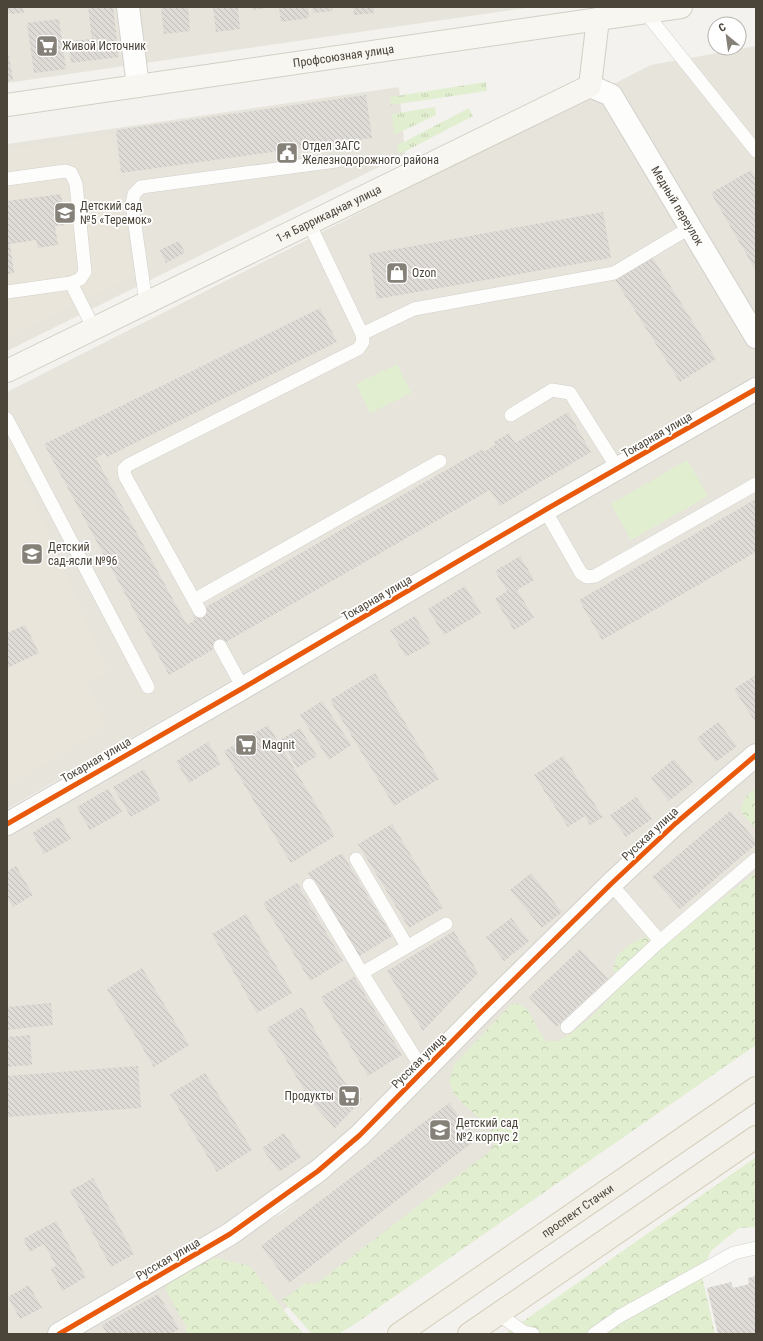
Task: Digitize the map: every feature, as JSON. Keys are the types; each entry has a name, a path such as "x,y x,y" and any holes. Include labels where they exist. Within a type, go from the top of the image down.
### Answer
{"main road":[{"name":"проспект Стачки","path":"399,1334 756,1088"},
{"path":"469,1334 756,1137"}],"street":[{"path":"128,7 138,86"},
{"name":"Профсоюзная улица","path":"7,105 138,86 597,13 644,12 681,7"},
{"path":"590,86 597,13"},
{"name":"1-я Баррикадная улица","path":"7,371 590,86"},
{"name":"Медный переулок","path":"590,86 611,94 756,337"},
{"name":"Токарная улица","path":"7,824 243,688 545,510 756,389"},
{"name":"Русская улица","path":"59,1334 230,1234 318,1171 360,1135 423,1070 676,823 756,755"}],"lane":[{"path":"644,12 755,147"},
{"path":"146,303 132,204 134,194 141,187 336,161"},
{"path":"7,179 65,171 71,174 76,184 85,272 80,279 71,283 7,292"},
{"path":"309,223 362,334 363,342 358,349 128,465 124,469 125,476 197,605 440,461"},
{"path":"362,334 414,309 614,273 691,227"},
{"path":"71,283 94,329"},
{"path":"511,415 552,390 570,393 618,469"},
{"path":"7,419 148,687"},
{"path":"545,510 581,573 588,577 595,576 756,484"},
{"path":"220,646 243,688"},
{"path":"356,859 407,946"},
{"path":"567,1027 660,941 756,859"},
{"path":"612,884 660,941"},
{"path":"309,885 423,1070"},
{"path":"362,973 446,924"},
{"path":"594,1334 620,1316 734,1253 756,1248"},
{"path":"498,1314 524,1332 533,1334"}],"shaded area":[{"path":"7,7 533,7 7,83"},
{"path":"756,46 756,380 7,809 7,392 651,65 707,55 747,56 747,48"},
{"path":"399,87 405,154 7,351 7,144"},
{"name":"Детский сад №5 «Теремок»","path":"112,134 133,276 7,337 7,150"},
{"path":"756,397 756,744 695,790 448,1030 334,1150 224,1229 45,1334 7,1334 7,831"},
{"name":"Детский сад-ясли №96","path":"7,435 108,672 87,683 107,727 7,786"},
{"path":"756,770 756,893 507,1151 349,1272 241,1334 80,1334 284,1212 368,1141 459,1045 707,808"}],"green space":[{"path":"486,82 487,91 391,105 390,97"},
{"path":"435,107 436,115 394,135 392,114"},
{"path":"469,108 473,116 400,154 396,146"},
{"path":"397,364 411,393 370,413 356,384"},
{"path":"687,460 708,496 631,540 611,504"},
{"path":"756,789 756,829 741,812 742,804 745,798"},
{"path":"756,872 756,1045 352,1326 338,1334 312,1334 282,1300 306,1283 316,1284 489,1152 496,1141 489,1126 464,1105 453,1092 449,1081 454,1065 510,1005 519,1004 528,1010 546,1041 556,1041 566,1037 590,1018 617,990 613,969 617,956 629,945 642,938 682,930"},
{"path":"756,1157 756,1227 739,1228 711,1251 701,1272 715,1334 505,1334"},
{"path":"207,1255 250,1266 292,1321 304,1334 186,1334 186,1327 166,1290 168,1276"}],"building":[{"path":"7,7 23,7 24,13 7,14"},
{"path":"88,7 113,7 119,57 71,63 69,41 92,39"},
{"path":"161,7 188,7 190,31 164,34"},
{"path":"213,7 238,7 240,29 216,32"},
{"path":"252,7 268,7 268,8 252,10"},
{"path":"279,7 308,7 309,18 281,22"},
{"path":"312,7 332,7 333,11 313,13"},
{"path":"353,7 374,7 374,13 354,15"},
{"name":"Живой Источник","path":"59,19 66,69 34,73 27,23"},
{"path":"9,56 13,80 7,81 7,57"},
{"path":"366,95 372,138 121,173 116,130"},
{"path":"751,170 756,180 756,271 711,193"},
{"path":"61,194 65,225 55,226 58,245 38,248 36,240 10,244 14,273 7,274 7,201"},
{"path":"603,212 611,258 377,299 369,254"},
{"path":"179,241 185,253 166,263 160,250"},
{"path":"651,255 716,359 680,382 614,278"},
{"path":"320,308 337,342 107,457 105,453 96,458 187,625 195,620 192,615 483,449 484,452 495,445 494,442 509,433 515,443 568,412 591,452 500,506 490,490 169,675 44,444"},
{"path":"756,499 756,552 602,640 579,600"},
{"path":"520,556 534,580 517,590 534,618 514,630 495,599 507,591 495,571"},
{"path":"465,586 481,613 444,635 428,609"},
{"path":"415,616 431,643 406,657 390,630"},
{"path":"25,625 39,653 7,668 7,633"},
{"path":"375,673 439,779 394,806 330,700"},
{"path":"756,675 756,723 734,689"},
{"path":"322,701 351,745 329,760 300,715"},
{"path":"718,722 737,746 716,762 697,738"},
{"path":"268,725 335,836 291,863 224,751"},
{"path":"300,728 317,756 297,768 280,740"},
{"path":"208,742 221,764 189,783 176,761"},
{"path":"563,756 603,817 590,825 585,816 568,827 534,775"},
{"path":"674,759 693,782 669,801 651,778"},
{"path":"144,769 161,800 131,817 113,787"},
{"path":"108,789 122,812 90,830 77,807"},
{"path":"636,797 652,819 626,837 610,815"},
{"path":"730,811 756,841 756,844 680,909 652,877"},
{"path":"59,817 71,839 44,854 32,833"},
{"path":"392,824 443,908 409,928 358,844"},
{"path":"342,853 392,936 358,957 308,873"},
{"path":"16,866 33,895 13,907 7,898 7,871"},
{"path":"531,873 562,912 542,928 510,890"},
{"path":"297,883 343,961 310,981 263,903"},
{"path":"246,914 292,993 257,1013 212,934"},
{"path":"511,918 529,941 504,961 486,937"},
{"path":"454,931 478,973 423,1031 387,971"},
{"path":"580,949 608,979 556,1027 529,997"},
{"path":"142,968 189,1045 154,1067 107,989"},
{"path":"354,977 402,1055 368,1076 321,997"},
{"path":"51,1003 53,1025 7,1030 7,1007"},
{"path":"302,1007 344,1082 362,1100 335,1128 312,1103 267,1028"},
{"path":"30,1035 32,1065 7,1067 7,1037"},
{"path":"138,1066 141,1108 7,1117 7,1076"},
{"path":"205,1073 252,1150 217,1172 170,1094"},
{"path":"449,1103 477,1139 289,1283 261,1246"},
{"path":"284,1133 301,1157 279,1172 262,1148"},
{"path":"93,1178 134,1254 111,1267 70,1191"},
{"path":"56,1221 86,1277 62,1291 51,1269 56,1266 44,1244 30,1252 23,1239"},
{"path":"756,1276 756,1334 718,1334 707,1288 731,1282 733,1288 749,1284 748,1278"},
{"path":"29,1285 42,1308 20,1319 8,1297"},
{"path":"158,1294 179,1329 170,1334 107,1334 102,1325"}],"cycle path":[{"path":"7,824 243,688 545,510 756,389"},
{"path":"59,1334 230,1234 318,1171 360,1135 480,1013 611,884 676,823 756,755"}],"place":[{"name":"Живой Источник","path":"47,46"},
{"name":"Отдел ЗАГС Железнодорожного района","path":"287,153"},
{"name":"Детский сад №5 «Теремок»","path":"65,213"},
{"name":"Ozon","path":"397,273"},
{"name":"Детский сад-ясли №96","path":"32,554"},
{"name":"Magnit","path":"246,745"},
{"name":"Продукты","path":"349,1096"},
{"name":"Детский сад №2 корпус 2","path":"440,1130"}]}
